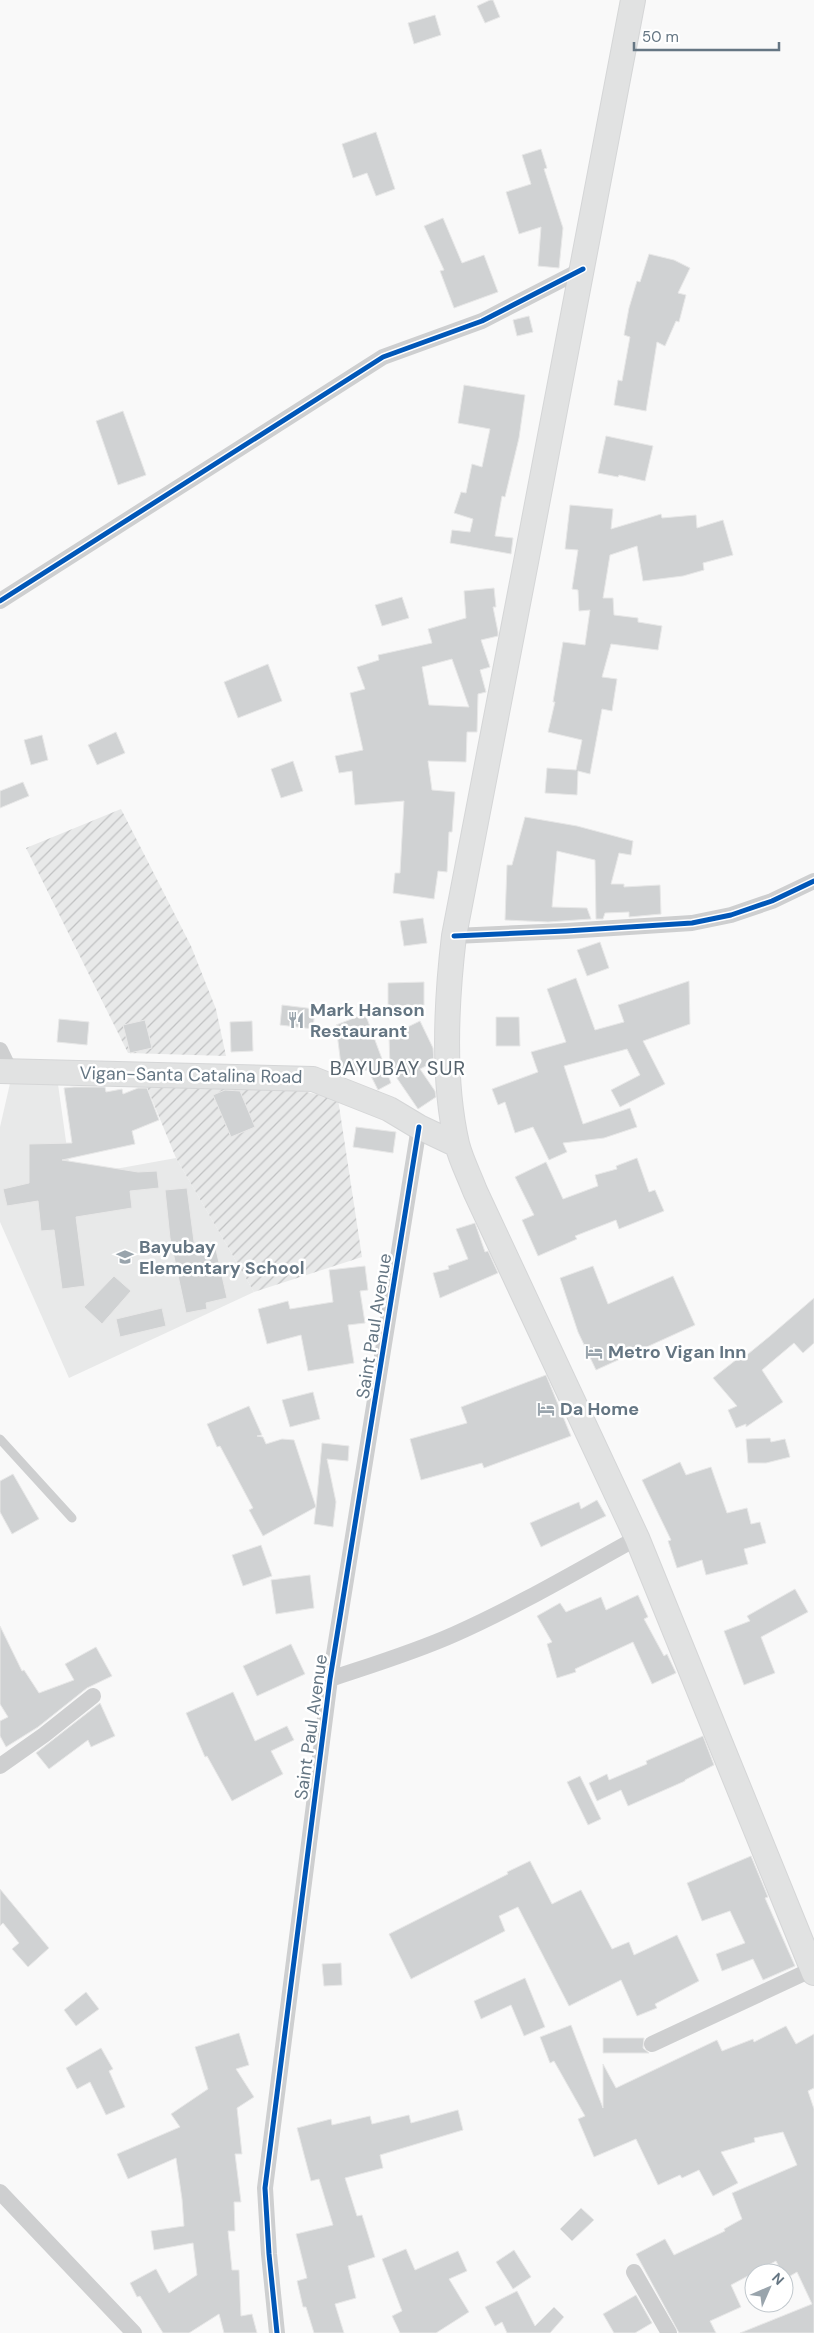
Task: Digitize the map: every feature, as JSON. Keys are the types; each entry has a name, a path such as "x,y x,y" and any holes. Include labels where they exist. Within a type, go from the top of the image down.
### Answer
{"main road":[{"path":"633,0 584,269 544,463 454,936 447,999 449,1072 457,1145 475,1190 636,1538 813,1971"},
{"name":"Vigan-Santa Catalina Road","path":"3,1064 313,1078 389,1109 419,1127 457,1145"}],"street":[{"path":"0,601 383,357 482,321 584,269"},
{"path":"454,936 692,923 731,915 772,901 814,881"},
{"name":"Saint Paul Avenue","path":"277,2333 268,2254 265,2188 330,1679 419,1127"},
{"path":"330,1679 408,1653 456,1634 535,1594 636,1538"},
{"path":"0,1766 44,1735 93,1696"},
{"path":"652,2044 813,1971"},
{"path":"0,2192 134,2333"},
{"path":"634,2272 669,2333"}],"lane":[{"path":"0,1439 72,1518"}],"shaded area":[{"path":"121,809 191,946 216,1009 226,1056 128,1053 26,848"},
{"name":"Bayubay Elementary School","path":"57,1077 71,1177 176,1158 254,1292 69,1378 0,1222 0,1127 11,1079"},
{"path":"144,1080 270,1084 338,1099 362,1257 254,1292 176,1158"}],"building":[{"path":"493,0 500,17 485,23 477,6"},
{"path":"435,15 441,35 414,44 408,23"},
{"path":"376,132 395,189 376,196 367,173 353,178 342,144"},
{"path":"541,149 547,168 544,169 563,228 559,268 538,266 541,227 519,234 506,192 531,184 522,155"},
{"path":"443,218 462,263 484,255 498,292 454,308 440,271 444,270 424,226"},
{"path":"649,254 674,260 690,268 678,293 686,295 679,322 676,321 665,346 657,342 646,411 614,405 618,380 622,381 630,337 624,335 629,308 637,281 640,282"},
{"path":"529,316 533,332 517,336 513,320"},
{"path":"464,385 525,395 519,438 505,497 502,496 495,536 513,538 511,554 450,543 452,530 470,532 473,519 454,513 461,492 466,493 472,464 482,467 490,429 458,423"},
{"path":"123,411 146,475 118,485 96,421"},
{"path":"606,436 653,446 645,481 619,475 618,477 598,473"},
{"path":"570,505 613,509 611,529 661,514 662,518 696,515 697,528 723,520 733,555 703,563 704,570 683,576 643,581 637,546 610,555 603,598 613,598 614,615 638,618 638,622 662,626 658,650 611,644 602,677 617,679 612,711 602,709 590,774 578,771 577,795 545,793 547,768 576,770 582,740 548,732 555,702 553,702 563,642 585,645 590,610 579,611 578,590 572,589 578,550 565,549"},
{"path":"494,588 496,607 493,607 498,636 481,640 490,667 480,670 486,692 478,694 477,732 467,732 466,762 428,761 432,790 455,792 452,832 449,832 447,872 438,871 434,899 393,893 395,873 400,873 404,801 355,805 352,771 339,773 335,756 363,750 350,693 365,689 357,667 379,660 378,655 432,643 428,629 466,618 464,591","holes":["452,659 469,707 429,705 422,667"]},
{"path":"402,597 409,618 382,626 375,605"},
{"path":"268,664 282,701 238,718 224,682"},
{"path":"116,732 125,753 97,765 88,745"},
{"path":"42,735 48,760 31,765 24,740"},
{"path":"293,761 303,791 281,798 271,769"},
{"path":"23,782 29,796 0,808 0,791"},
{"path":"525,817 577,826 633,841 631,855 619,853 611,884 624,884 624,887 660,885 661,914 629,917 629,912 605,913 603,919 596,919 595,860 557,851 552,907 587,908 591,919 548,922 505,920 507,865 512,865"},
{"path":"423,918 427,943 404,946 400,921"},
{"path":"600,942 609,968 587,976 577,950"},
{"path":"576,978 595,1030 624,1022 618,1005 689,981 690,1024 643,1041 665,1084 620,1107 611,1090 640,1075 627,1049 564,1066 583,1124 630,1108 637,1127 604,1138 563,1143 567,1152 549,1160 533,1127 515,1133 505,1102 498,1105 492,1089 538,1072 531,1052 566,1042 547,989"},
{"path":"424,982 424,1005 388,1006 388,983"},
{"path":"282,1005 315,1009 313,1029 280,1025"},
{"path":"359,1016 366,1016 391,1083 378,1090 368,1070 342,1073 336,1025"},
{"path":"496,1017 519,1017 520,1046 496,1046"},
{"path":"59,1019 89,1022 87,1045 57,1042"},
{"path":"145,1020 152,1048 130,1053 123,1025"},
{"path":"252,1021 253,1051 231,1052 230,1022"},
{"path":"420,1021 433,1048 434,1062 420,1069 435,1091 436,1097 418,1109 390,1068 389,1036"},
{"path":"105,1087 106,1092 122,1089 123,1094 138,1088 147,1088 159,1120 132,1131 135,1144 62,1160 138,1172 157,1171 159,1188 130,1191 132,1208 76,1217 85,1286 62,1289 54,1230 41,1231 38,1201 7,1206 3,1189 29,1183 29,1144 72,1143 64,1088"},
{"path":"225,1090 240,1091 255,1127 231,1137 213,1095"},
{"path":"356,1127 396,1132 393,1153 353,1147"},
{"path":"637,1158 649,1192 655,1190 664,1211 619,1229 616,1220 575,1236 577,1239 538,1256 522,1220 534,1215 515,1177 546,1162 563,1199 598,1186 595,1175 617,1169 616,1166"},
{"path":"187,1188 195,1249 215,1245 227,1298 206,1303 207,1309 186,1313 170,1238 165,1190"},
{"path":"475,1223 485,1252 488,1251 498,1273 440,1298 433,1273 449,1269 448,1266 468,1259 456,1229"},
{"path":"365,1266 368,1290 360,1291 365,1323 348,1325 354,1363 308,1371 301,1335 267,1344 258,1309 288,1301 290,1309 333,1302 329,1270"},
{"path":"593,1266 608,1304 673,1276 695,1325 596,1370 578,1332 560,1278"},
{"path":"114,1276 131,1291 102,1324 84,1307"},
{"path":"814,1298 814,1343 803,1353 794,1343 762,1370 783,1402 746,1427 746,1424 736,1428 728,1410 737,1406 713,1378 746,1352 748,1354"},
{"path":"162,1308 166,1326 120,1337 116,1319"},
{"path":"546,1375 571,1436 484,1468 482,1463 421,1480 410,1439 467,1423 461,1407"},
{"path":"313,1392 320,1419 290,1427 282,1400"},
{"path":"249,1406 262,1435 257,1436 263,1437 266,1444 282,1439 294,1440 316,1507 263,1536 249,1510 253,1508 220,1446 217,1447 207,1424"},
{"path":"770,1438 771,1442 785,1439 790,1457 766,1463 748,1463 746,1439"},
{"path":"322,1443 349,1446 348,1461 327,1459 336,1502 333,1527 314,1524"},
{"path":"680,1462 686,1475 711,1467 727,1513 747,1508 751,1524 760,1522 766,1543 744,1549 748,1564 706,1575 702,1560 677,1568 668,1541 671,1540 642,1480"},
{"path":"13,1474 39,1519 12,1534 0,1512 0,1481"},
{"path":"597,1500 606,1516 541,1547 530,1523 579,1502 581,1509"},
{"path":"261,1545 272,1576 243,1586 232,1555"},
{"path":"310,1575 314,1608 276,1614 271,1580"},
{"path":"795,1589 808,1612 761,1637 775,1673 744,1685 724,1631 750,1621 747,1616"},
{"path":"638,1595 648,1617 644,1619 664,1656 667,1654 676,1673 652,1684 633,1642 575,1669 576,1672 557,1678 547,1644 552,1642 537,1616 560,1603 566,1612 601,1597 606,1610"},
{"path":"0,1626 22,1671 24,1670 39,1693 74,1680 65,1664 96,1647 112,1676 87,1688 38,1727 6,1747 0,1736 0,1721 8,1717 0,1704"},
{"path":"291,1644 305,1674 257,1696 243,1666"},
{"path":"233,1692 255,1741 287,1726 294,1740 271,1751 283,1774 232,1801 207,1756 205,1757 186,1713"},
{"path":"100,1703 115,1736 91,1747 88,1740 49,1769 36,1753"},
{"path":"703,1736 714,1765 685,1781 628,1806 621,1790 597,1801 589,1783 607,1774 609,1780 647,1764 646,1761"},
{"path":"580,1776 601,1819 588,1825 567,1782"},
{"path":"751,1856 768,1897 765,1898 795,1966 763,1980 753,1959 722,1971 716,1954 745,1943 730,1911 702,1921 687,1883"},
{"path":"530,1861 552,1904 581,1890 612,1949 629,1942 634,1955 677,1935 699,1981 655,2004 657,2008 637,2016 621,1980 569,2006 518,1907 499,1916 505,1931 411,1979 389,1934"},
{"path":"0,1889 49,1948 28,1967 12,1949 19,1943 3,1923 0,1926"},
{"path":"341,1963 342,1985 324,1986 322,1964"},
{"path":"525,1978 545,2027 524,2036 511,2005 481,2019 474,2001"},
{"path":"86,1992 99,2009 76,2026 64,2010"},
{"path":"571,2025 603,2108 603,2064 616,2088 717,2040 722,2051 753,2039 754,2042 786,2026 796,2044 814,2034 814,2088 808,2091 814,2109 814,2333 740,2333 790,2313 794,2313 794,2311 812,2304 797,2272 794,2274 794,2263 777,2263 776,2261 772,2263 744,2263 744,2278 731,2285 741,2307 710,2321 716,2333 679,2333 636,2254 665,2239 674,2255 725,2231 724,2229 742,2219 732,2193 797,2165 783,2132 754,2138 755,2142 721,2152 738,2183 713,2196 699,2170 682,2178 680,2175 658,2185 636,2139 594,2157 578,2119 585,2116 554,2061 550,2063 540,2037"},
{"path":"239,2033 249,2065 236,2069 254,2097 237,2108 242,2154 235,2154 241,2202 234,2202 235,2231 228,2231 232,2270 239,2270 241,2316 252,2314 257,2333 224,2333 219,2314 189,2333 163,2333 140,2296 137,2297 130,2283 156,2269 169,2293 197,2275 193,2243 154,2250 151,2231 184,2226 176,2158 128,2179 117,2154 180,2127 171,2114 208,2089 195,2047"},
{"path":"603,2038 644,2038 643,2048 649,2053 603,2053"},
{"path":"101,2048 113,2069 109,2071 125,2107 106,2115 90,2082 77,2089 66,2068"},
{"path":"458,2110 463,2130 380,2155 383,2168 345,2178 357,2216 362,2215 375,2257 348,2266 356,2298 335,2304 344,2333 314,2333 306,2307 303,2307 297,2281 307,2278 296,2234 333,2225 319,2179 311,2181 297,2128 331,2119 332,2125 370,2116 372,2124 409,2115 411,2123"},
{"path":"581,2208 594,2220 572,2241 560,2229"},
{"path":"406,2249 415,2270 458,2251 467,2271 449,2279 469,2312 436,2333 400,2333 392,2316 402,2311 382,2259"},
{"path":"514,2250 531,2277 513,2289 496,2262"},
{"path":"517,2291 535,2326 554,2307 564,2317 550,2333 507,2333 502,2322 495,2326 485,2307"},
{"path":"636,2295 652,2323 635,2333 614,2333 603,2314"}],"cycle path":[{"path":"0,601 383,357 482,321 583,269"},
{"path":"454,936 692,923 731,915 772,901 814,881"},
{"path":"277,2333 265,2188 330,1679 419,1127"}],"place":[{"name":"Mark Hanson Restaurant","path":"296,1020"},
{"name":"Bayubay Elementary School","path":"125,1257"},
{"name":"Metro Vigan Inn","path":"594,1352"},
{"name":"Da Home","path":"546,1409"}],"district":[{"name":"BAYUBAY SUR","path":"398,1068"}]}
